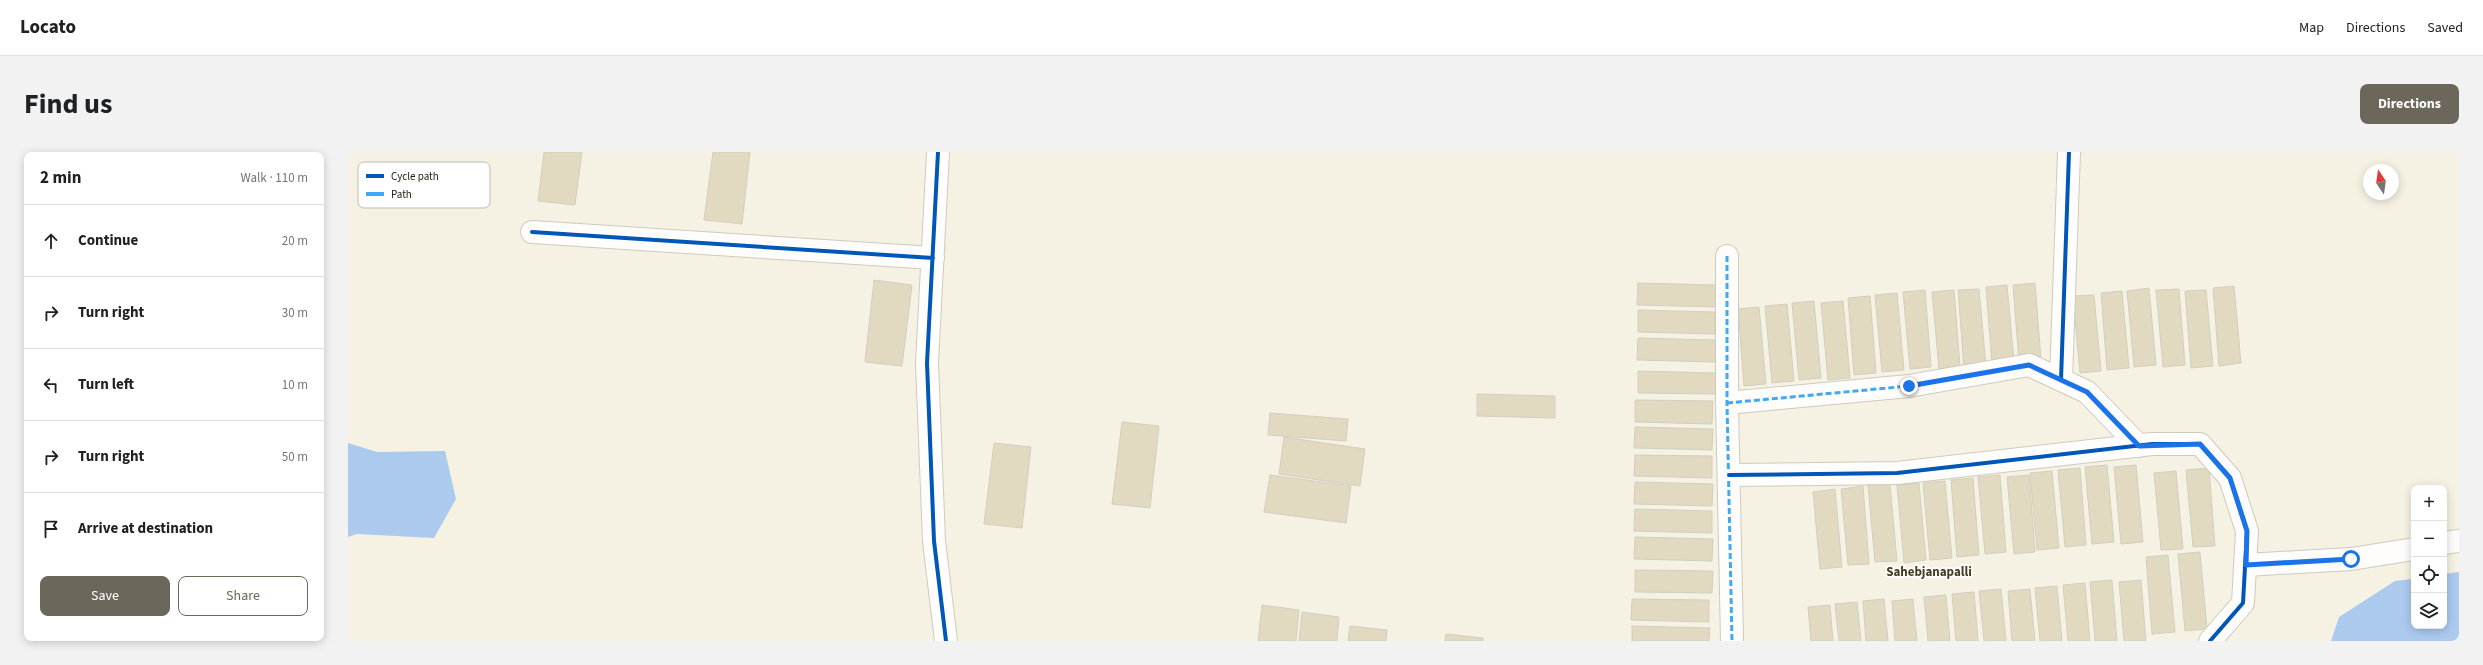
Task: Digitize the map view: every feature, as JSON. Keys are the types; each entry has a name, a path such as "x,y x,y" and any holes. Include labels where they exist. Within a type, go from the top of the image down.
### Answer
{"street":[{"path":"938,152 927,363 934,541 946,641"},
{"path":"2061,380 2068,152"},
{"path":"532,232 933,258"},
{"path":"1727,256 1727,403 1732,641"},
{"path":"1727,403 1909,386 2029,365 2087,392 2139,446"},
{"path":"1729,475 1897,473 2139,446 2200,444 2230,478 2247,531 2243,603 2210,641"},
{"path":"2447,543 2459,541"},
{"path":"2246,565 2351,559 2411,549"}],"water":[{"path":"348,443 377,452 445,451 456,499 434,538 357,534 348,537"},
{"path":"2459,572 2459,641 2331,641 2339,617 2395,581 2411,579 2411,629 2447,629 2447,574"}],"building":[{"path":"544,152 582,152 575,205 538,201"},
{"path":"713,152 750,152 742,224 704,220"},
{"path":"874,280 912,285 902,366 865,362"},
{"path":"1638,283 1716,285 1715,307 1637,305"},
{"path":"2035,283 2041,360 2019,362 2013,285"},
{"path":"2007,285 2014,362 1992,365 1986,287"},
{"path":"2234,286 2241,363 2219,366 2213,288"},
{"path":"2149,288 2156,365 2134,367 2127,291"},
{"path":"1979,289 1986,366 1964,368 1958,290"},
{"path":"2179,289 2185,365 2163,367 2156,290"},
{"path":"1925,290 1931,367 1910,369 1903,292"},
{"path":"1954,290 1960,367 1939,369 1932,292"},
{"path":"2206,290 2213,366 2191,368 2185,291"},
{"path":"2122,291 2129,368 2107,370 2101,293"},
{"path":"1897,293 1904,370 1882,372 1875,295"},
{"path":"2094,295 2101,371 2080,373 2073,296"},
{"path":"1870,296 1876,373 1854,375 1848,298"},
{"path":"1814,301 1821,378 1799,380 1792,303"},
{"path":"1843,301 1850,378 1828,380 1821,303"},
{"path":"1787,304 1794,381 1772,383 1765,306"},
{"path":"1759,307 1766,384 1744,386 1738,309"},
{"path":"1638,310 1715,312 1715,334 1638,332"},
{"path":"1638,338 1716,340 1715,362 1637,360"},
{"path":"1638,371 1716,373 1716,394 1638,393"},
{"path":"1477,394 1555,396 1555,418 1477,416"},
{"path":"1635,400 1713,401 1712,424 1635,422"},
{"path":"1270,413 1348,419 1346,441 1268,435"},
{"path":"1122,422 1159,426 1150,508 1112,504"},
{"path":"1635,427 1713,429 1712,450 1634,448"},
{"path":"1284,437 1365,449 1360,486 1279,474"},
{"path":"994,443 1031,447 1022,528 984,524"},
{"path":"1635,455 1712,456 1712,478 1634,476"},
{"path":"2107,465 2114,542 2092,544 2085,467"},
{"path":"2136,465 2143,542 2121,544 2114,467"},
{"path":"2080,468 2086,545 2065,547 2058,470"},
{"path":"2209,468 2215,546 2193,547 2186,470"},
{"path":"2052,471 2059,548 2037,550 2030,473"},
{"path":"2176,471 2183,549 2161,550 2154,473"},
{"path":"1270,475 1351,486 1346,523 1264,512"},
{"path":"2000,475 2006,552 1985,554 1978,477"},
{"path":"2029,475 2035,552 2014,554 2007,477"},
{"path":"1973,478 1979,555 1957,557 1951,480"},
{"path":"1945,481 1952,558 1930,560 1923,483"},
{"path":"1635,482 1713,484 1712,506 1634,504"},
{"path":"1919,483 1926,560 1904,563 1897,485"},
{"path":"1890,484 1897,561 1875,562 1868,485"},
{"path":"1863,486 1869,564 1848,565 1841,489"},
{"path":"1835,489 1842,567 1820,569 1813,492"},
{"path":"1635,509 1712,511 1712,533 1634,531"},
{"path":"1635,537 1713,539 1712,561 1634,559"},
{"path":"2200,552 2207,629 2185,631 2178,554"},
{"path":"2168,555 2175,632 2152,634 2146,557"},
{"path":"1635,570 1713,571 1712,593 1635,592"},
{"path":"2112,580 2117,641 2095,641 2090,582"},
{"path":"2141,580 2146,641 2124,641 2119,582"},
{"path":"2085,583 2090,641 2068,641 2063,585"},
{"path":"2057,586 2062,641 2040,641 2035,588"},
{"path":"2001,589 2006,641 1984,641 1979,591"},
{"path":"2030,589 2035,641 2012,641 2008,591"},
{"path":"1974,592 1978,641 1956,641 1952,594"},
{"path":"1946,595 1950,641 1928,641 1924,597"},
{"path":"1632,599 1709,600 1709,622 1631,620"},
{"path":"1884,599 1888,641 1866,641 1863,601"},
{"path":"1913,599 1917,641 1895,641 1892,601"},
{"path":"1857,602 1861,641 1839,641 1835,604"},
{"path":"1262,605 1299,610 1296,641 1258,641"},
{"path":"1830,605 1833,641 1811,641 1808,607"},
{"path":"1302,612 1339,617 1337,641 1299,641"},
{"path":"1350,626 1387,630 1386,641 1348,641"},
{"path":"1632,626 1710,628 1709,641 1632,641"},
{"path":"1446,634 1483,638 1483,641 1445,641"}],"marked path":[{"path":"1727,256 1727,403 1732,641"},
{"path":"1727,403 1909,386 2029,365 2087,392 2139,446"}],"cycle path":[{"path":"938,152 927,363 934,541 946,641"},
{"path":"2061,380 2069,152"},
{"path":"532,232 933,258"},
{"path":"1729,475 1897,473 2152,444 2200,444 2230,478 2247,531 2243,603 2210,641"}],"district":[{"name":"Sahebjanapalli","path":"1929,572"}],"route":[{"path":"1909,386 2029,365 2087,392 2139,446 2152,444 2200,444 2230,478 2247,531 2246,565 2351,559"}]}
